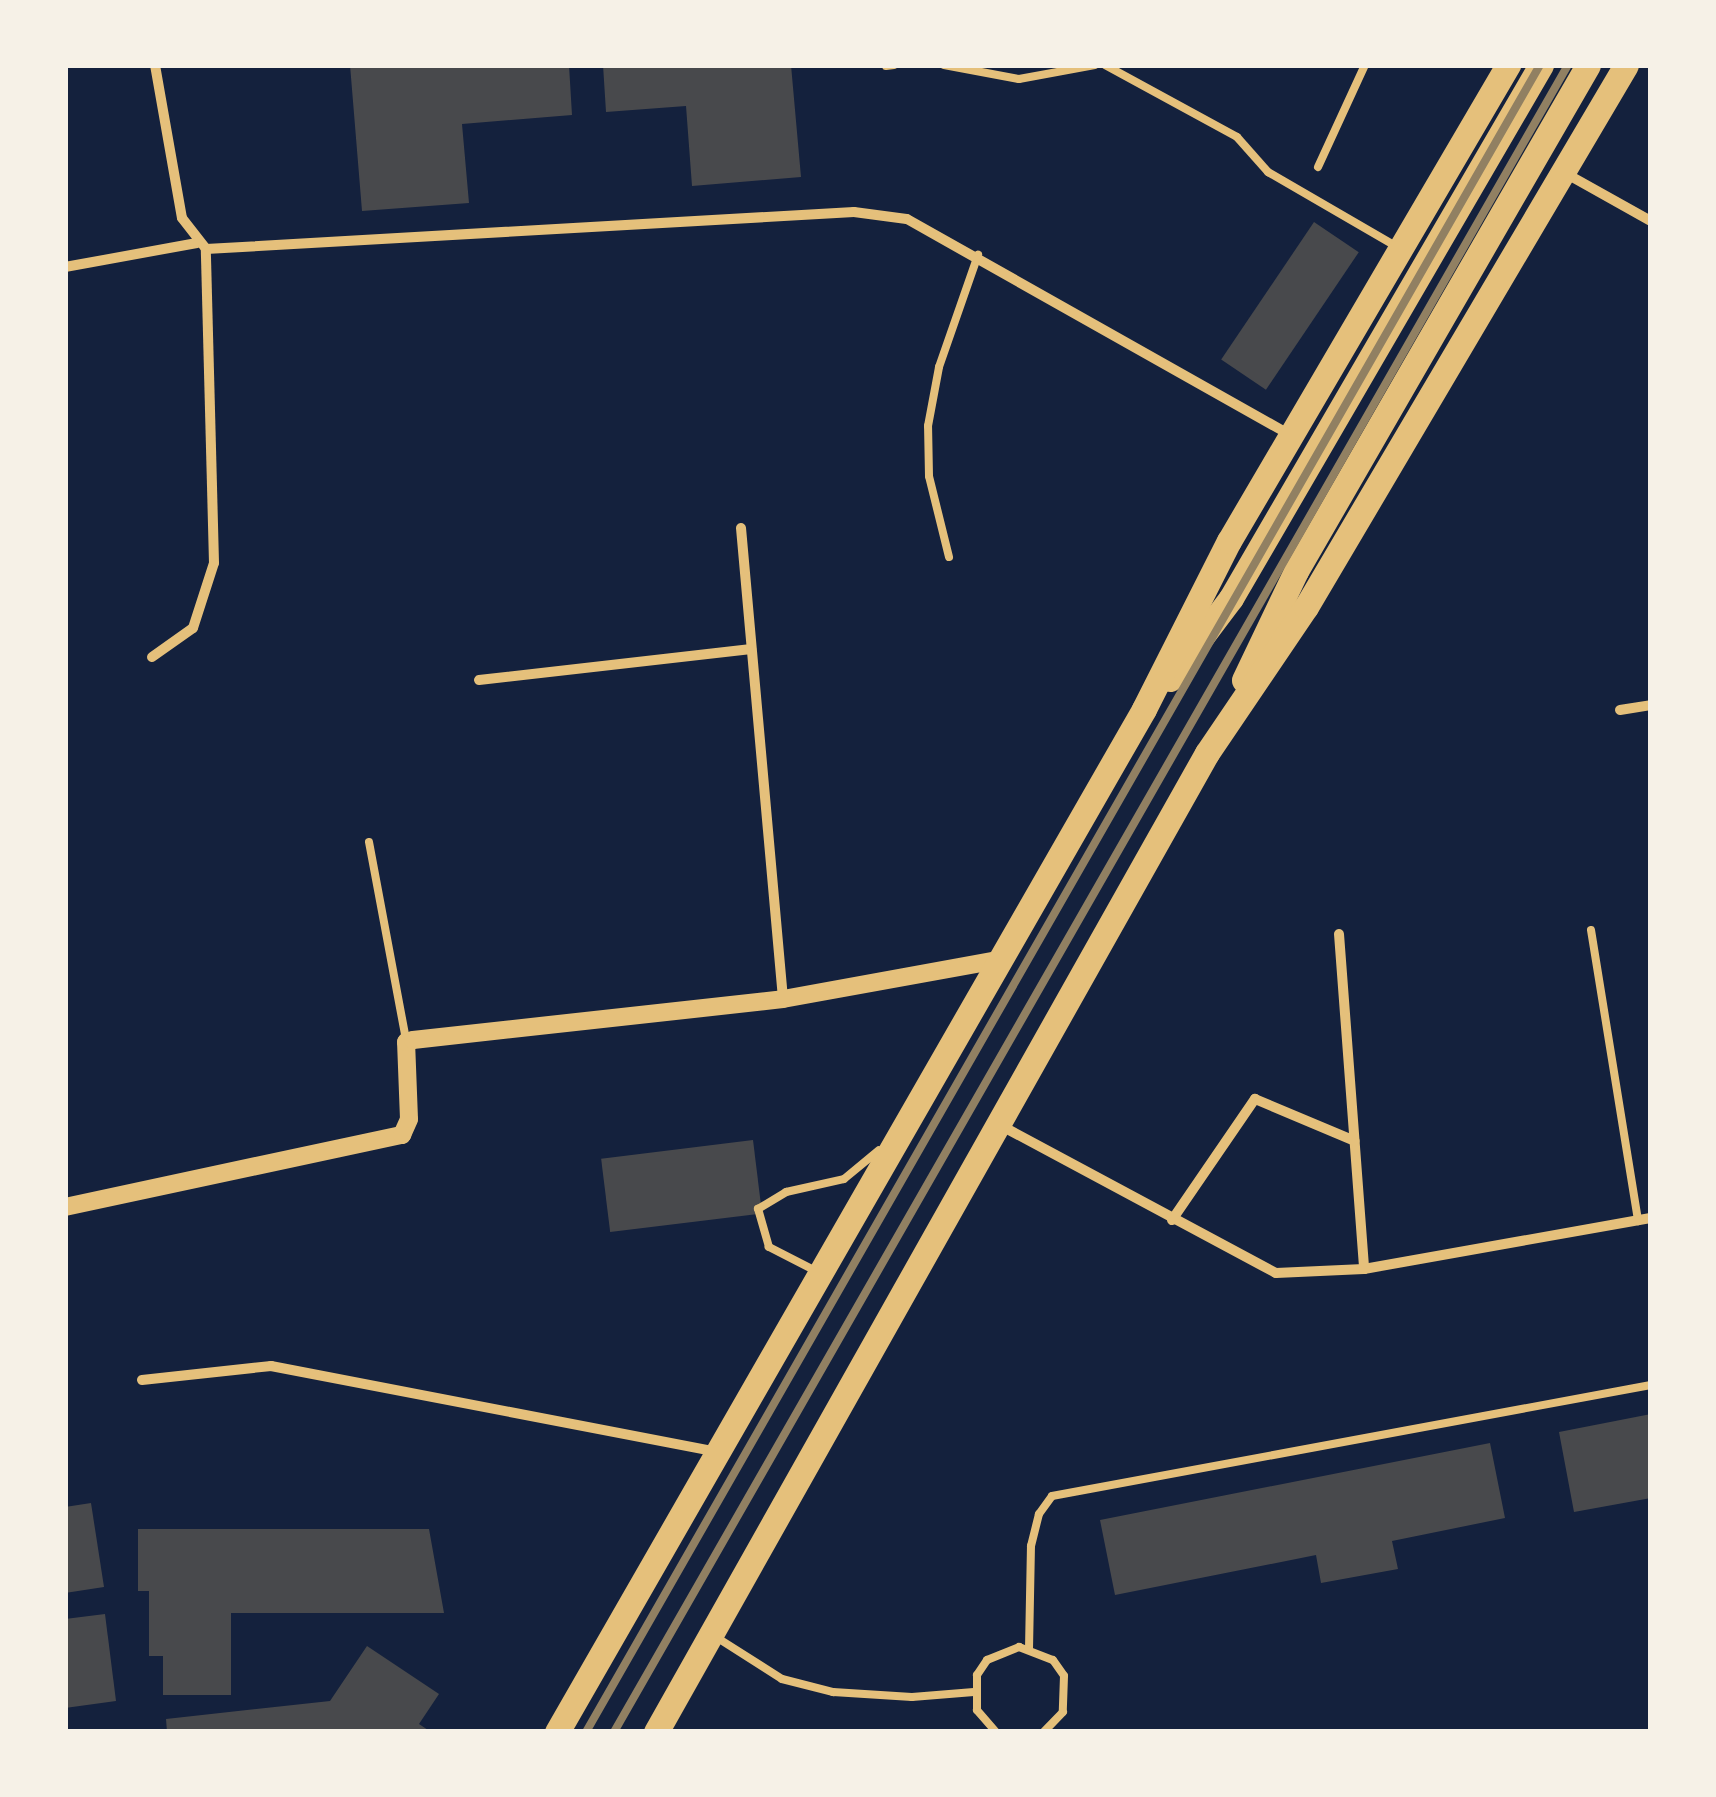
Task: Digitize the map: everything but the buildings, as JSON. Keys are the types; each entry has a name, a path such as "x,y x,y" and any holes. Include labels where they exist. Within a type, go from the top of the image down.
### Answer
{"main road":[{"path":"557,1732 1144,709 1229,542 1508,65"},
{"path":"1144,709 1230,598 1541,65"},
{"path":"656,1732 1207,752 1296,571 1588,65"},
{"path":"1207,752 1306,607 1626,65"}],"street":[{"path":"152,657 193,628 214,562 202,246 182,218 155,65"},
{"path":"1564,172 1651,221"},
{"path":"65,267 202,246 854,212 908,219 978,255 1291,436"},
{"path":"740,528 783,999"},
{"path":"479,680 751,649"},
{"path":"1620,710 1651,705"},
{"path":"1340,934 1364,1270"},
{"path":"65,1207 402,1135 409,1119 406,1042 783,999 998,960"},
{"path":"1172,1220 1255,1099 1355,1141"},
{"path":"998,1124 1266,1271 1364,1270 1651,1218"},
{"path":"142,1380 270,1366 716,1452"}],"lane":[{"path":"886,66 894,65"},
{"path":"944,65 1019,79 1095,65"},
{"path":"1106,65 1238,136 1268,172 1402,250"},
{"path":"1318,166 1365,65"},
{"path":"949,558 929,476 928,426 939,368 978,255"},
{"path":"369,842 406,1042"},
{"path":"1591,930 1638,1221"},
{"path":"818,1272 769,1247 758,1209 766,1199 844,1178 866,1164 919,1096"},
{"path":"1029,1649 1031,1546 1039,1514 1052,1496 1651,1386"},
{"path":"712,1635 782,1680 833,1692 899,1697 974,1692"},
{"path":"996,1732 977,1710 974,1692 988,1660 1002,1651 1029,1649 1053,1660 1064,1676 1063,1712 1044,1732"}],"railway":[{"path":"586,1732 1540,65"},
{"path":"614,1732 1568,65"}]}
